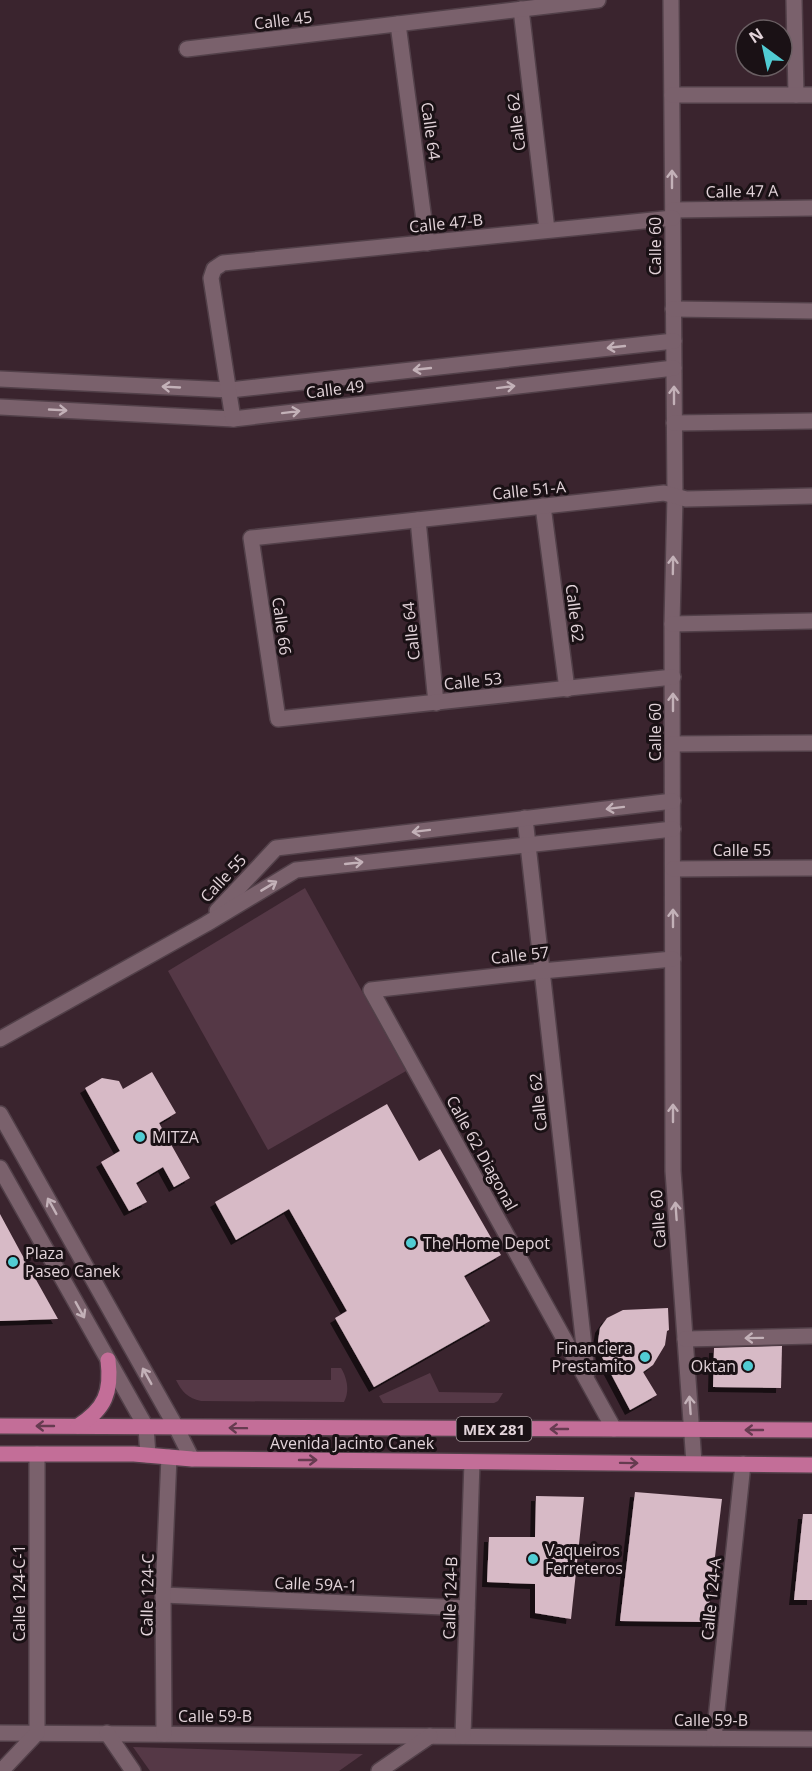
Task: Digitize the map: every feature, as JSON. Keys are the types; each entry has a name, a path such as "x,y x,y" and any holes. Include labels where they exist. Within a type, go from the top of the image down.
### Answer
{"main road":[{"path":"78,1426 97,1413 105,1399 110,1373 108,1360"},
{"name":"Avenida Jacinto Canek","path":"0,1426 812,1430"},
{"name":"Avenida Jacinto Canek","path":"0,1454 148,1455 192,1459 812,1464"}],"street":[{"name":"Calle 45","path":"187,49 598,0"},
{"name":"Calle 60","path":"671,0 675,496 672,624 673,1172 694,1463"},
{"path":"794,0 796,95"},
{"name":"Calle 62","path":"521,9 547,230"},
{"name":"Calle 64","path":"398,24 427,243"},
{"path":"672,96 812,95"},
{"name":"Calle 47 A","path":"673,214 812,208"},
{"name":"Calle 47-B","path":"230,390 211,278 214,269 223,263 547,230 673,214"},
{"path":"673,309 812,311"},
{"name":"Calle 49","path":"0,379 230,390 674,341"},
{"path":"466,364 469,391"},
{"name":"Calle 49","path":"0,407 233,419 674,368"},
{"path":"230,390 233,419"},
{"path":"674,423 812,421"},
{"name":"Calle 51-A","path":"251,538 664,493 686,499 812,496"},
{"name":"Calle 62","path":"543,506 567,689"},
{"name":"Calle 64","path":"418,520 436,702"},
{"name":"Calle 66","path":"251,538 278,719"},
{"path":"672,624 812,621"},
{"name":"Calle 53","path":"278,719 673,677"},
{"path":"673,744 812,743"},
{"name":"Calle 55","path":"206,924 276,848 673,801"},
{"name":"Calle 62","path":"525,818 588,1381"},
{"name":"Calle 55","path":"206,924 296,870 673,830"},
{"name":"Calle 55","path":"673,868 812,868"},
{"path":"0,1039 206,924"},
{"name":"Calle 57","path":"371,990 673,959"},
{"name":"Calle 62 Diagonal","path":"371,990 614,1429"},
{"path":"0,1114 192,1459"},
{"path":"0,1167 146,1427 148,1455"},
{"path":"685,1339 812,1336"},
{"name":"Calle 124-C-1","path":"37,1454 37,1733"},
{"name":"Calle 124-C","path":"164,1734 163,1595 169,1457"},
{"name":"Calle 124-B","path":"463,1736 472,1462"},
{"name":"Calle 124-A","path":"714,1738 743,1464"},
{"name":"Calle 59A-1","path":"163,1595 467,1608"},
{"name":"Calle 59-B","path":"0,1733 812,1739"},
{"path":"0,1771 37,1733"},
{"path":"107,1733 133,1771"},
{"path":"379,1771 430,1736"}],"shaded area":[{"path":"305,888 406,1071 268,1150 168,971"},
{"path":"331,1368 341,1368 345,1376 347,1389 344,1402 201,1401 186,1394 176,1380 331,1380"},
{"path":"430,1373 439,1392 503,1393 494,1403 383,1403 379,1396"},
{"path":"133,1747 363,1754 339,1771 150,1771"}],"building":[{"name":"MITZA","path":"152,1072 176,1113 159,1123 190,1178 174,1187 163,1167 136,1183 147,1202 129,1211 101,1162 120,1151 85,1088 102,1078 119,1081 123,1089"},
{"name":"The Home Depot","path":"387,1104 419,1161 440,1149 501,1255 464,1276 490,1321 374,1387 335,1318 347,1311 289,1209 236,1240 215,1202"},
{"name":"Plaza Paseo Canek","path":"0,1214 20,1251 58,1319 0,1321"},
{"path":"668,1308 669,1330 665,1345 653,1365 643,1372 657,1395 630,1410 601,1355 598,1341 600,1328 607,1318 623,1310"},
{"name":"Oktan","path":"782,1346 781,1388 713,1387 714,1348"},
{"path":"635,1492 722,1499 707,1622 620,1621"},
{"name":"Vaqueiros Ferreteros","path":"536,1496 584,1497 571,1619 535,1613 535,1584 487,1582 489,1537 535,1537"},
{"path":"803,1514 812,1514 812,1600 794,1600"}],"place":[{"name":"MITZA","path":"140,1137"},
{"name":"The Home Depot","path":"411,1243"},
{"name":"Plaza Paseo Canek","path":"13,1262"},
{"name":"Financiera Prestamito","path":"645,1357"},
{"name":"Oktan","path":"748,1366"},
{"name":"Vaqueiros Ferreteros","path":"533,1559"}]}
